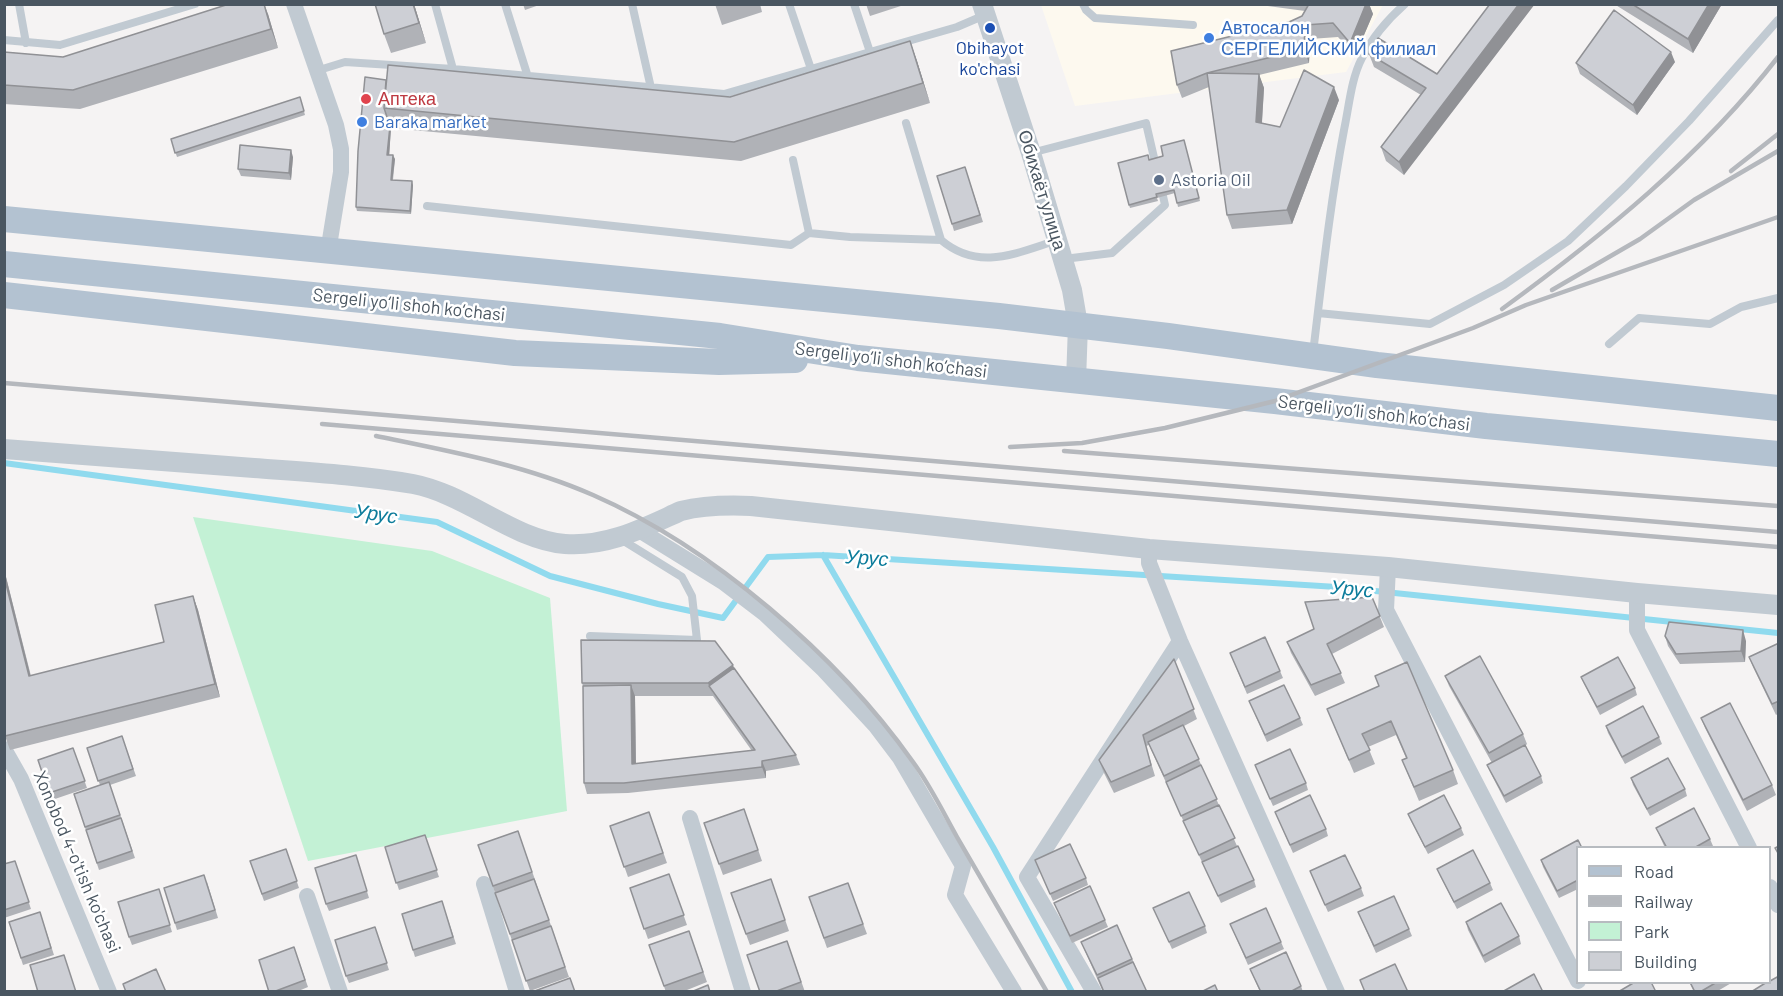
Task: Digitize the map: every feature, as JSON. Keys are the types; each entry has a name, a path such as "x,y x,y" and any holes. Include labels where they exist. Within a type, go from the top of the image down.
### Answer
{"main road":[{"path":"4,219 1078,325 1313,357 1779,408"},
{"name":"Sergeli yo‘li shoh ko‘chasi","path":"4,264 720,336 858,358 1486,426 1779,454"},
{"path":"4,295 515,353 719,362 858,358"}],"street":[{"path":"294,4 336,125 341,149 340,172 328,252"},
{"name":"Обихаёт улица","path":"984,10 1061,249 1078,325 1076,381"},
{"path":"4,449 323,474 412,484 436,490 505,523 552,542 597,543 618,538 681,511 729,505 1152,567 1388,567 1779,605"},
{"path":"639,530 723,582 765,614 848,694 900,758 963,866 955,895 1014,992"},
{"path":"1152,567 1180,641 1337,992"},
{"path":"1388,567 1386,610 1576,978"},
{"path":"1637,593 1637,630 1748,846"},
{"path":"1094,992 1027,877 1180,641"},
{"name":"Xonobod 4-o'tish ko'chasi","path":"4,749 21,779 109,992"},
{"path":"690,818 743,992"},
{"path":"484,884 517,992"},
{"path":"1771,889 1779,905"},
{"path":"307,896 339,992"}],"lane":[{"path":"19,4 27,43"},
{"path":"4,40 60,45 195,4"},
{"path":"435,4 453,69"},
{"path":"505,4 528,77"},
{"path":"632,4 651,88"},
{"path":"789,4 811,69"},
{"path":"854,4 870,52"},
{"path":"1083,4 1095,18 1193,25"},
{"path":"1313,357 1336,170 1352,86 1361,60 1374,39 1405,4"},
{"path":"316,71 345,62 453,69 724,94 957,27 984,10"},
{"path":"1318,313 1430,324 1504,285 1568,241 1626,186 1689,121 1779,20"},
{"path":"906,123 941,240 954,251 976,258 1005,257 1061,249 1112,253 1165,205 1163,196"},
{"path":"1031,153 1146,123 1155,162"},
{"path":"793,160 809,233"},
{"path":"427,206 791,245 809,233 850,237 941,240"},
{"path":"1609,344 1639,318 1710,324 1741,307 1779,298"},
{"path":"590,636 698,640 692,596 682,577 618,538"}],"shaded area":[{"name":"Автосалон СЕРГЕЛИЙСКИЙ филиал","path":"1041,5 1383,5 1346,72 1075,106"}],"green space":[{"path":"193,517 432,551 550,598 567,811 308,861"}],"building":[{"path":"229,4 264,4 271,29 73,90 4,85 4,52 63,57"},
{"path":"375,4 413,4 419,23 384,34"},
{"path":"1309,4 1366,4 1350,43 1333,23 1305,25 1304,49 1207,73 1177,85 1171,51 1289,22 1302,16"},
{"path":"1490,4 1519,4 1399,162 1381,147 1426,88 1369,54 1378,38 1437,74"},
{"path":"1632,4 1709,4 1688,39"},
{"path":"1614,10 1671,52 1633,105 1576,63"},
{"path":"910,41 923,83 734,142 384,108 388,65 730,97"},
{"path":"1304,70 1334,87 1287,210 1227,215 1207,73 1259,74 1256,122 1280,127"},
{"path":"365,77 386,80 384,108 390,126 387,155 393,155 391,180 412,181 410,211 356,207 358,151"},
{"path":"300,97 304,111 175,153 171,139"},
{"name":"Astoria Oil","path":"1184,140 1199,198 1177,203 1174,190 1156,194 1157,197 1129,205 1118,163 1148,155 1149,160 1163,156 1161,146"},
{"path":"240,145 291,150 289,173 238,169"},
{"path":"965,167 980,215 952,224 937,176"},
{"path":"4,576 29,676 164,642 155,605 193,596 215,684 5,736"},
{"path":"1372,597 1380,616 1327,644 1341,673 1311,685 1287,642 1314,629 1305,602"},
{"path":"1669,622 1743,630 1741,651 1676,654 1665,636"},
{"path":"1265,637 1280,671 1245,687 1230,653"},
{"path":"581,640 715,641 733,665 708,683 582,683"},
{"path":"1779,643 1779,701 1772,704 1749,657"},
{"path":"1480,656 1523,734 1489,753 1445,676"},
{"path":"1618,657 1635,688 1597,707 1581,677"},
{"path":"1174,659 1194,709 1143,735 1151,765 1111,782 1099,760"},
{"path":"1407,662 1453,770 1414,787 1402,760 1407,758 1391,721 1362,734 1370,750 1349,760 1327,709 1379,686 1375,676"},
{"path":"734,668 796,755 762,761 762,767 624,783 584,783 583,686 631,685 632,764 755,750 709,686"},
{"path":"1284,685 1300,718 1265,735 1249,701"},
{"path":"1730,703 1772,785 1743,800 1701,718"},
{"path":"1643,706 1659,737 1622,757 1606,726"},
{"path":"1183,725 1199,759 1164,776 1148,742"},
{"path":"122,736 133,769 98,781 87,748"},
{"path":"1525,745 1541,776 1504,796 1487,765"},
{"path":"73,748 85,781 49,793 38,760"},
{"path":"1290,749 1306,783 1270,799 1255,765"},
{"path":"1668,758 1685,789 1647,809 1631,778"},
{"path":"1201,765 1217,799 1181,816 1166,782"},
{"path":"109,782 120,815 85,827 74,794"},
{"path":"1310,795 1326,829 1290,845 1275,812"},
{"path":"1444,795 1461,828 1425,847 1408,814"},
{"path":"1219,805 1235,838 1199,855 1183,821"},
{"path":"1694,808 1710,839 1698,846 1666,846 1656,828"},
{"path":"744,809 758,850 719,864 704,823"},
{"path":"649,812 663,853 624,867 610,826"},
{"path":"121,818 132,851 97,863 86,830"},
{"path":"518,831 532,872 493,886 478,845"},
{"path":"425,835 437,870 396,883 385,847"},
{"path":"1578,840 1581,846 1576,846 1576,881 1557,891 1541,860"},
{"path":"1070,844 1086,878 1050,894 1035,860"},
{"path":"1238,846 1254,880 1218,896 1202,862"},
{"path":"286,849 297,881 262,894 250,861"},
{"path":"1473,850 1490,883 1454,902 1437,869"},
{"path":"356,855 367,891 326,904 315,868"},
{"path":"1345,855 1361,888 1325,905 1310,871"},
{"path":"15,861 29,902 4,910 4,864"},
{"path":"669,874 684,915 644,929 630,888"},
{"path":"204,875 215,910 175,923 164,888"},
{"path":"534,879 549,920 510,934 495,893"},
{"path":"771,879 785,920 746,934 731,893"},
{"path":"848,883 863,924 824,938 809,897"},
{"path":"1090,886 1105,920 1070,936 1054,903"},
{"path":"159,889 170,925 129,937 118,902"},
{"path":"1189,892 1205,926 1169,942 1153,908"},
{"path":"1394,896 1409,929 1374,946 1358,912"},
{"path":"442,901 453,937 413,950 402,914"},
{"path":"1501,903 1519,936 1483,956 1466,922"},
{"path":"1266,908 1281,942 1246,958 1230,924"},
{"path":"40,912 51,948 21,958 9,922"},
{"path":"1117,925 1132,959 1097,975 1081,942"},
{"path":"551,926 565,967 526,981 512,940"},
{"path":"375,927 387,963 346,976 335,940"},
{"path":"689,931 703,972 664,986 649,945"},
{"path":"787,941 801,982 774,992 760,992 747,955"},
{"path":"294,947 305,980 269,992 259,960"},
{"path":"1286,952 1301,986 1290,992 1261,992 1250,969"},
{"path":"64,955 76,992 38,992 30,965"},
{"path":"1133,962 1147,992 1104,992 1098,978"},
{"path":"1395,964 1408,992 1365,992 1360,980"},
{"path":"156,969 166,992 126,992 123,984"},
{"path":"1534,974 1543,992 1502,992"},
{"path":"1779,976 1779,992 1751,992 1764,984 1771,984 1771,980"},
{"path":"570,978 575,992 532,992"},
{"path":"1632,984 1652,984 1656,992 1618,992"},
{"path":"1691,984 1714,984 1700,992 1695,992"},
{"path":"708,985 710,992 691,992"},
{"path":"1215,985 1218,992 1201,992"}],"waterway":[{"name":"Урус","path":"4,463 437,522 550,576 723,618 768,557 823,555 1337,587 1778,633"},
{"path":"823,555 993,847 1072,992"}],"railway":[{"path":"1502,309 1577,253 1684,161 1748,93 1778,57"},
{"path":"1731,171 1778,134"},
{"path":"1552,290 1640,239 1694,200 1778,151"},
{"path":"1010,447 1082,443 1165,428 1275,401 1473,328 1526,305 1778,217"},
{"path":"4,383 1778,532"},
{"path":"322,424 1778,547"},
{"path":"376,436 514,467 593,495 638,517 683,544 727,574 770,608 848,683 883,722 913,762 931,789 1047,992"},
{"path":"1064,451 1778,506"}],"place":[{"name":"Obihayot ko'chasi","path":"990,28"},
{"name":"Автосалон СЕРГЕЛИЙСКИЙ филиал","path":"1209,38"},
{"name":"Аптека","path":"366,99"},
{"name":"Baraka market","path":"362,122"},
{"name":"Astoria Oil","path":"1159,180"}]}
